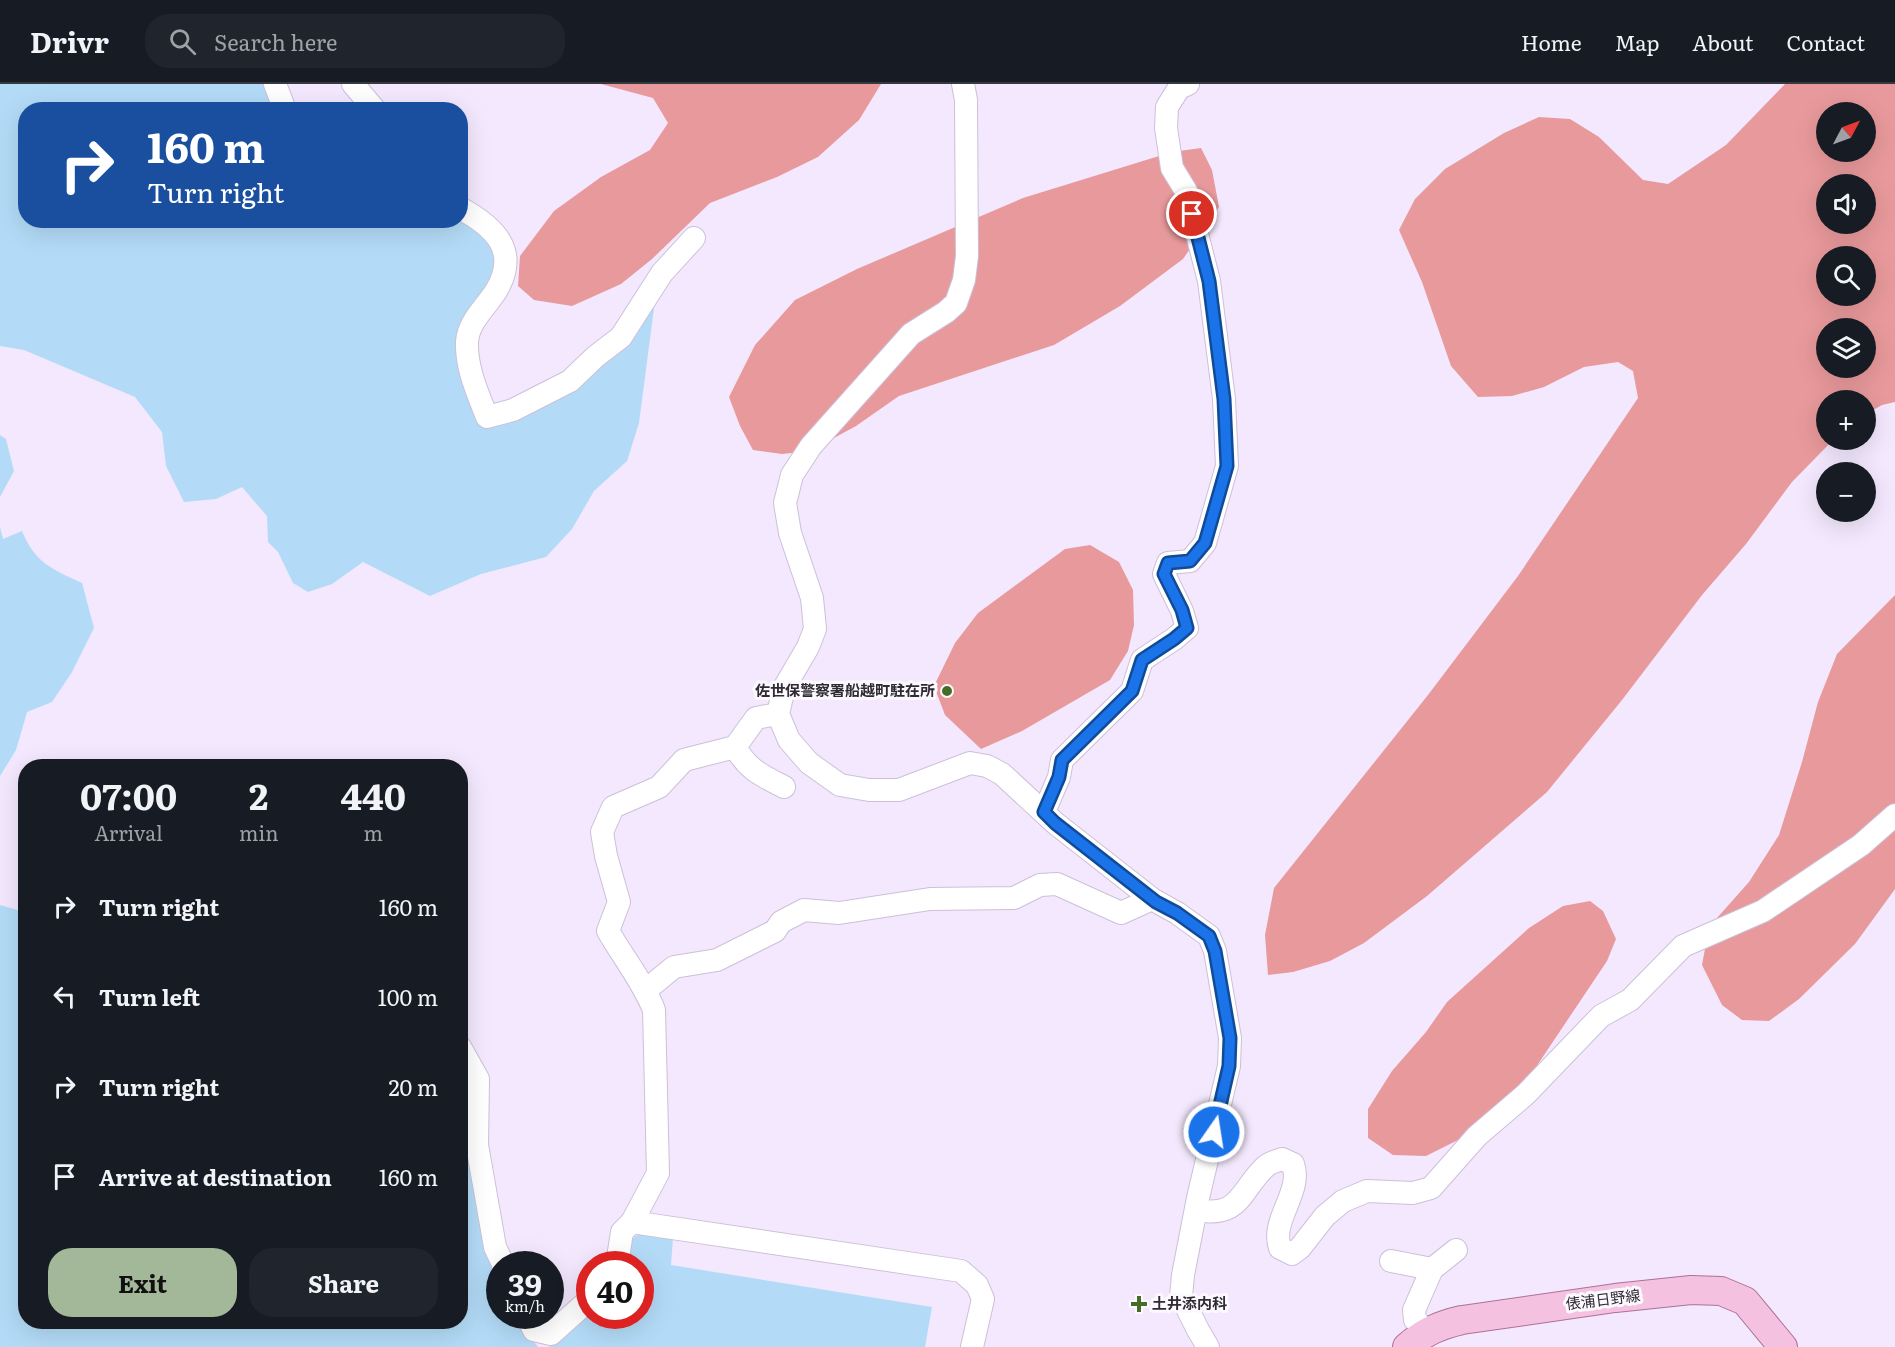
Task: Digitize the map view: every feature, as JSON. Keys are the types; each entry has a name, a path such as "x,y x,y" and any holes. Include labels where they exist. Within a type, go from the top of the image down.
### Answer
{"main road":[{"name":"俵浦日野線","path":"1417,1340 1439,1325 1462,1320 1615,1298 1711,1290 1721,1291 1745,1301 1783,1347"}],"street":[{"path":"275,84 282,102"},
{"path":"353,84 368,102"},
{"path":"963,84 966,100 967,256 964,280 956,303 911,334 812,446 792,475 785,503 786,513 789,533 812,598 815,629 808,647 784,688 778,714 789,740 809,763 840,785 869,790 899,790 970,764 987,766 1002,774 1055,823 1152,899 1177,913 1209,936 1215,951 1230,1038 1229,1066 1196,1210 1181,1296 1208,1347"},
{"path":"1044,812 1059,777 1062,760 1132,691 1142,660 1187,628 1182,610 1164,574 1168,563 1190,561 1205,543 1227,466 1224,399 1209,281 1186,191 1172,168 1166,128 1167,106 1179,88 1188,84"},
{"path":"468,213 492,229 505,248 507,269 496,290 473,322 467,341 471,374 487,417 513,410 570,381 595,357 621,337 662,273 694,238"},
{"path":"619,1251 622,1232 632,1222 658,1173 654,1010 646,990 608,931 618,902 602,832 613,807 659,787 684,760 735,747 756,718 778,714"},
{"path":"735,747 754,772 784,787"},
{"path":"1196,1210 1213,1213 1233,1207 1266,1165 1282,1159 1293,1164 1297,1175 1276,1237 1280,1248 1292,1254 1300,1248 1325,1216 1343,1201 1367,1191 1413,1193 1431,1188 1477,1136 1526,1094 1600,1016 1630,1000 1683,946 1763,911 1862,845 1895,815"},
{"path":"646,990 674,967 717,960 775,931 780,922 804,910 839,913 930,899 1014,898 1040,885 1057,884 1121,914 1152,899"},
{"path":"468,1061 478,1079 477,1145 497,1251"},
{"path":"1266,1206 1293,1186"},
{"path":"632,1222 961,1271 977,1285 982,1299 972,1347"},
{"path":"1417,1340 1414,1310 1432,1269 1456,1250"},
{"path":"1391,1261 1432,1269"},
{"path":"564,1322 576,1312"},
{"path":"534,1329 551,1334 557,1329"}],"shaded area":[{"path":"601,84 881,84 859,120 818,157 777,177 710,203 652,259 621,284 572,306 534,300 518,286 520,256 554,211 601,177 650,150 668,123 653,98"},
{"path":"1785,84 1895,84 1895,402 1876,408 1876,390 1816,390 1816,450 1823,450 1792,482 1746,544 1702,595 1622,700 1547,792 1427,896 1364,943 1330,961 1293,972 1268,975 1265,935 1274,888 1428,695 1518,576 1638,398 1633,371 1618,362 1584,367 1544,387 1512,396 1478,397 1451,366 1422,282 1399,230 1415,199 1445,169 1504,133 1539,117 1570,119 1599,137 1643,180 1668,184 1726,145"},
{"path":"1201,148 1212,170 1219,207 1183,259 1120,306 1054,345 899,396 856,426 810,451 782,454 753,450 740,426 729,397 755,345 795,300 857,269 1023,198 1172,152"},
{"path":"1090,545 1119,562 1133,590 1134,625 1128,651 1110,680 1022,731 981,749 945,715 934,686 955,643 978,613 1065,549"},
{"path":"1895,595 1895,889 1855,944 1799,999 1769,1021 1742,1020 1722,1005 1702,965 1709,927 1749,882 1779,835 1818,702 1837,654"},
{"path":"1590,901 1603,911 1616,939 1607,961 1534,1070 1466,1136 1426,1156 1393,1155 1368,1138 1368,1109 1392,1071 1426,1032 1447,1002 1529,928 1563,906"}],"water":[{"path":"0,84 268,84 276,102 18,102 18,228 468,228 468,225 496,242 497,279 466,321 483,423 520,415 647,306 654,308 639,423 627,461 594,491 572,529 546,557 481,574 430,596 363,562 332,584 308,592 293,583 278,552 268,542 267,516 242,487 216,499 184,502 166,466 162,432 135,397 24,350 0,346"},
{"path":"0,435 6,439 14,471 0,497"},
{"path":"0,527 3,539 22,531 39,558 53,569 82,583 94,628 72,672 52,702 27,712 16,750 0,776"},
{"path":"0,905 18,910 18,1329 468,1329 468,1088 495,1251 486,1251 486,1329 524,1329 538,1347 0,1347"},
{"path":"642,1232 673,1238 671,1265 932,1307 925,1347 549,1347 576,1321 576,1329 654,1329 654,1251 628,1251 630,1240"}],"place":[{"name":"佐世保警察署船越町駐在所","path":"947,691"},
{"name":"土井添内科","path":"1139,1304"}],"route":[{"path":"1192,214 1209,281 1224,399 1227,466 1205,543 1190,561 1168,563 1164,574 1182,610 1187,628 1142,660 1132,691 1062,760 1059,777 1044,812 1152,899 1199,927 1209,936 1215,951 1230,1038 1229,1066 1214,1132"}]}
